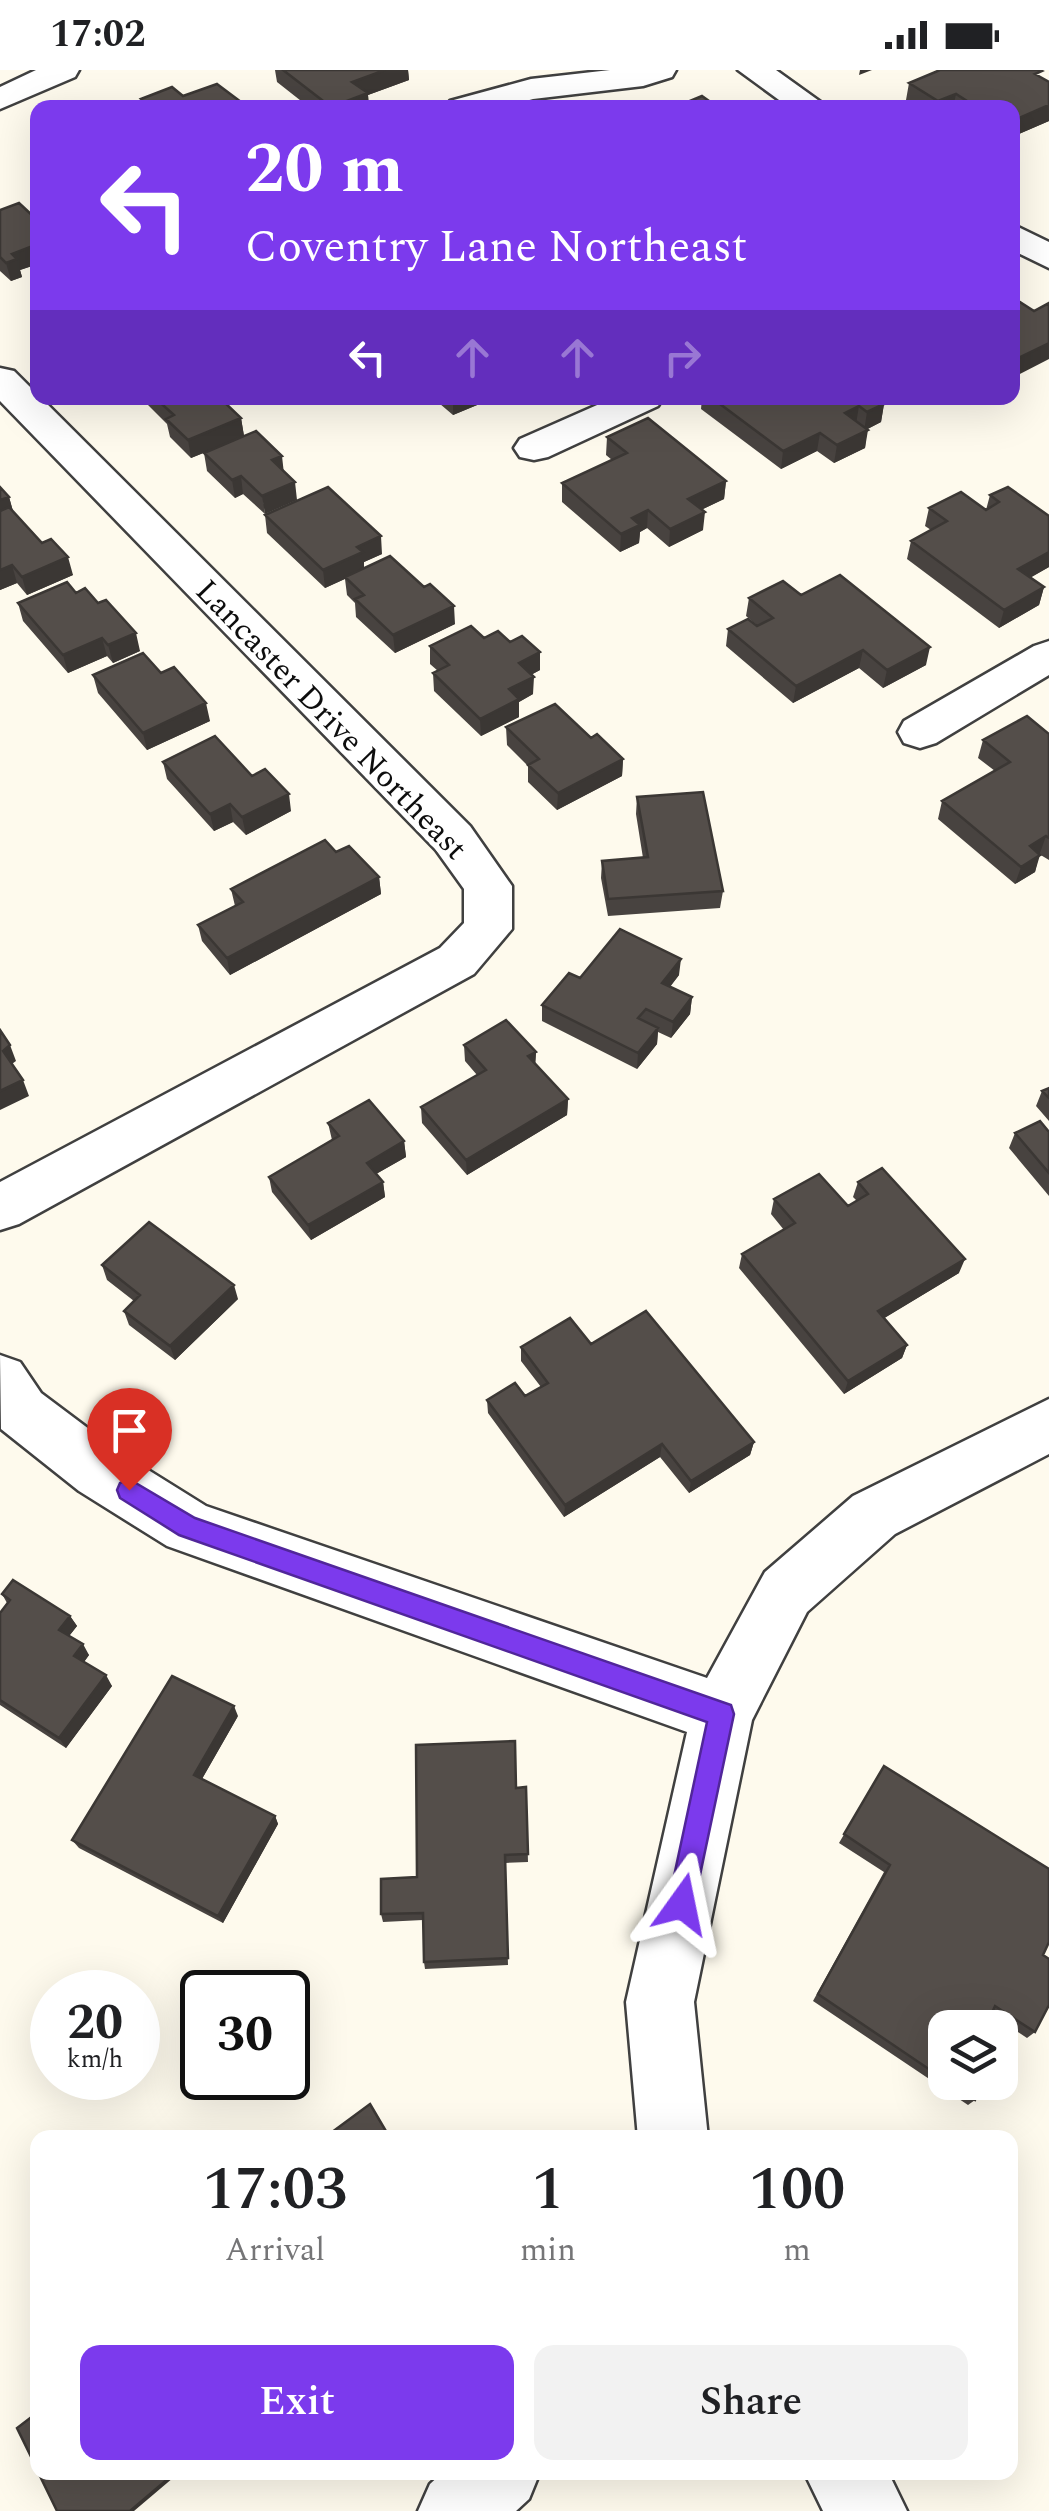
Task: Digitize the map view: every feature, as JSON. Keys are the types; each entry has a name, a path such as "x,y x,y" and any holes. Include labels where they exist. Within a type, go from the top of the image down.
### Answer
{"street":[{"path":"0,99 63,70"},
{"path":"491,100 531,89 643,76 660,70"},
{"path":"754,70 801,100"},
{"path":"1020,239 1049,257"},
{"name":"Lancaster Drive Northeast","path":"0,379 452,838 488,886 488,929 457,961 0,1208"},
{"path":"534,448 629,405"},
{"path":"920,732 1049,656"},
{"path":"0,1380 21,1411 100,1472 188,1527 722,1714"},
{"path":"672,2130 660,2002 722,1714 786,1592 874,1515 1049,1425"},
{"path":"457,2511 493,2480"},
{"path":"847,2480 868,2511"}],"building":[{"path":"283,70 385,70 352,82 368,93 350,100 322,100"},
{"path":"940,70 1040,70 1035,74 1049,82 1049,105 1020,118 1020,100 965,100 956,94 936,100 909,83"},
{"path":"217,84 238,100 141,99 172,87 183,96"},
{"path":"19,203 30,213 30,247 12,254 17,259 6,263 0,257 0,210"},
{"path":"1020,302 1034,311 1049,303 1049,343 1020,357"},
{"path":"163,405 227,405 241,418 188,440 166,419 174,415"},
{"path":"721,405 882,405 867,412 859,406 845,413 868,430 837,445 820,433 783,451"},
{"path":"648,418 726,481 688,499 705,512 670,529 648,510 632,518 640,525 621,534 562,483 627,453 607,437"},
{"path":"256,431 282,456 272,460 295,482 262,496 241,476 232,480 204,453"},
{"path":"328,487 381,536 357,547 363,552 323,570 265,515"},
{"path":"1008,487 1049,516 1049,552 1018,569 1044,587 1004,610 911,541 947,521 929,508 961,492 986,510 999,502 990,495"},
{"path":"9,507 42,543 51,539 68,557 22,577 12,565 0,570 0,511"},
{"path":"390,556 424,587 430,584 454,606 393,635 355,599 364,595 345,577"},
{"path":"840,575 930,647 887,670 863,650 796,686 728,629 748,619 757,626 773,618 749,598 783,581 801,595"},
{"path":"67,582 76,593 85,588 98,603 106,600 136,633 108,645 102,638 63,655 18,603"},
{"path":"471,626 484,638 498,631 510,642 522,636 540,652 519,663 534,677 509,689 519,699 480,719 433,673 449,665 430,646"},
{"path":"143,653 161,673 174,667 206,703 143,733 93,675"},
{"path":"555,704 591,738 597,734 623,759 558,793 528,765 539,759 506,727"},
{"path":"1027,716 1049,734 1049,838 1046,836 1030,846 1040,855 1021,867 942,801 1010,762 983,740"},
{"path":"215,736 252,776 265,769 289,794 242,817 230,804 210,814 163,762"},
{"path":"703,792 723,891 608,899 602,861 648,857 637,797"},
{"path":"325,840 336,852 349,846 379,877 227,958 198,925 243,902 231,889"},
{"path":"620,929 681,959 662,983 692,997 673,1022 646,1009 638,1018 658,1028 638,1053 542,1005 569,973 580,978"},
{"path":"506,1020 536,1052 528,1056 568,1099 466,1160 421,1107 486,1070 464,1045"},
{"path":"0,1030 10,1045 3,1051 23,1080 0,1091"},
{"path":"369,1100 404,1141 367,1163 383,1182 308,1225 269,1177 339,1136 328,1123"},
{"path":"1040,1121 1049,1132 1049,1173 1015,1133"},
{"path":"882,1168 965,1259 878,1311 907,1345 848,1381 742,1254 795,1223 774,1199 819,1174 848,1206 868,1194 858,1182"},
{"path":"149,1222 234,1285 170,1346 124,1311 140,1295 102,1265"},
{"path":"646,1311 754,1442 691,1481 662,1444 565,1505 487,1400 515,1383 525,1396 548,1383 521,1347 570,1318 591,1344"},
{"path":"13,1580 70,1616 59,1630 83,1644 74,1656 106,1675 59,1738 0,1700 0,1613 10,1600 2,1594"},
{"path":"172,1676 234,1706 194,1775 275,1816 218,1916 72,1840"},
{"path":"515,1741 516,1788 526,1787 528,1854 505,1855 508,1958 424,1962 423,1913 381,1914 381,1879 417,1877 416,1745"},
{"path":"884,1766 1049,1869 1049,1942 1043,1955 1049,1959 1049,2005 1035,2032 1018,2021 1018,2010 995,2006 993,2010 928,2010 928,2068 818,1994 890,1865 844,1834"},
{"path":"370,2104 385,2130 335,2130"},
{"path":"30,2418 30,2455 17,2428"},
{"path":"42,2480 167,2480 130,2511 57,2511"}],"route":[{"path":"129,1490 188,1527 722,1714 682,1904"}]}
